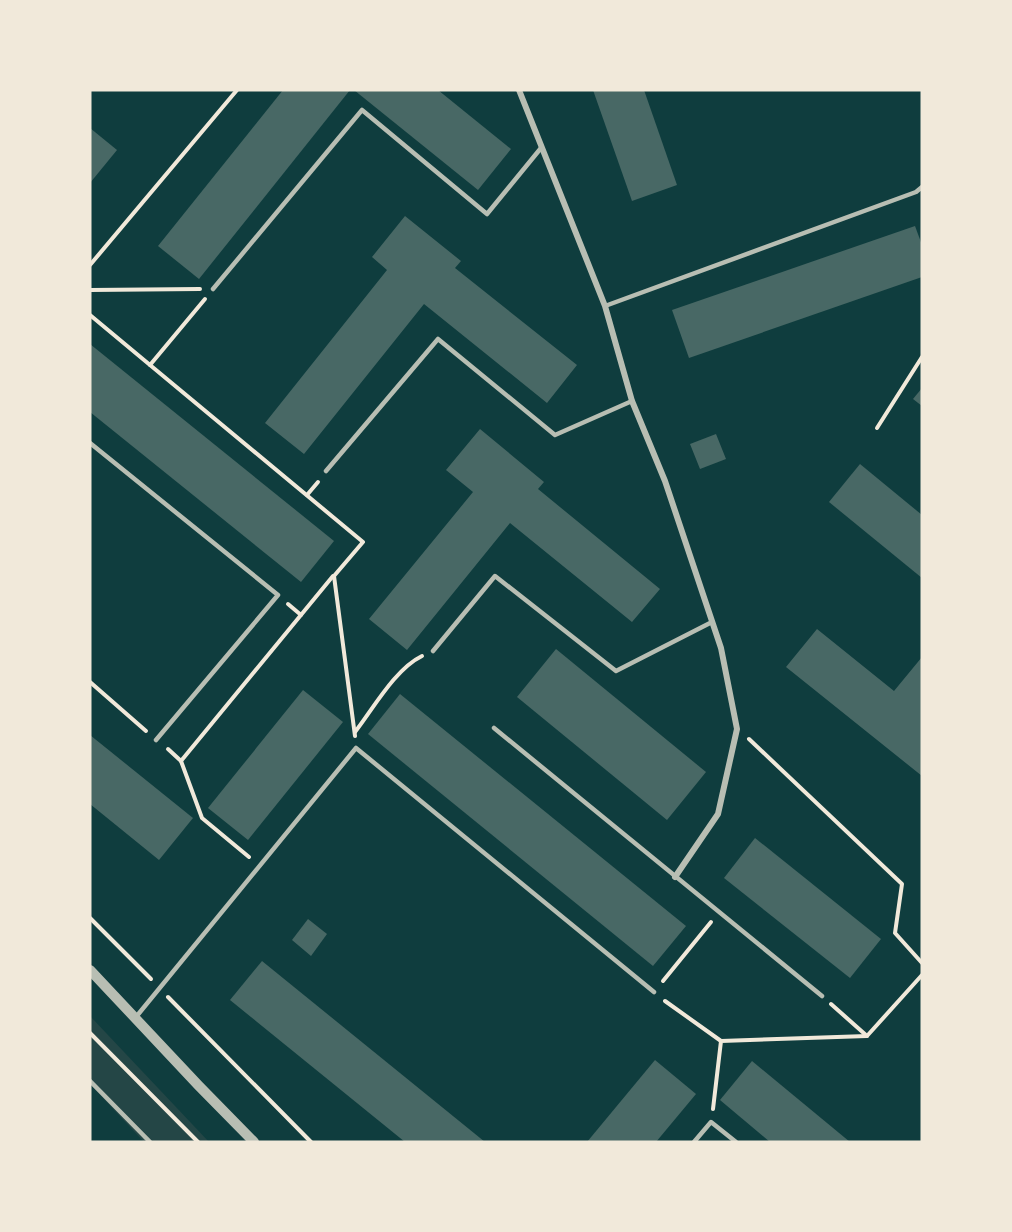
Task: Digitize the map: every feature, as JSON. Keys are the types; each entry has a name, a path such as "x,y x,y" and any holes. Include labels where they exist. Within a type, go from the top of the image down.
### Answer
{"street":[{"path":"519,90 605,306 632,401 665,481 722,648 737,729 718,814 675,877"},
{"path":"90,970 254,1142"}],"lane":[{"path":"213,289 362,110 487,214 541,148"},
{"path":"605,306 916,192 922,187"},
{"path":"326,471 438,339 555,435 632,401"},
{"path":"90,443 278,595 156,740"},
{"path":"434,651 495,576 616,671 712,622"},
{"path":"494,728 822,996"},
{"path":"136,1017 356,748 654,992"},
{"path":"90,1082 150,1142"},
{"path":"694,1142 711,1122 736,1142"}],"path":[{"path":"90,265 237,90"},
{"path":"90,290 213,289"},
{"path":"150,365 213,289"},
{"path":"90,315 363,542 181,761 202,818 260,866"},
{"path":"877,428 922,357"},
{"path":"334,576 356,748"},
{"path":"355,732 410,662"},
{"path":"90,682 156,740"},
{"path":"737,729 902,884 895,933 922,963"},
{"path":"719,913 654,992 721,1041 867,1036 922,975"},
{"path":"90,918 311,1142"},
{"path":"822,996 867,1036"},
{"path":"90,1033 198,1142"},
{"path":"711,1122 721,1041"}],"shaded area":[{"path":"90,1016 209,1142 144,1142 90,1084"}],"building":[{"path":"283,90 350,90 199,279 158,246"},
{"path":"354,90 438,90 511,149 478,190"},
{"path":"593,90 644,90 677,185 632,201"},
{"path":"90,128 117,150 90,183"},
{"path":"405,216 461,261 455,268 577,365 547,403 424,304 304,454 265,423 387,270 372,257"},
{"path":"915,226 922,245 922,277 689,358 672,310"},
{"path":"90,344 334,541 301,582 90,412"},
{"path":"922,388 922,406 913,399"},
{"path":"480,429 544,482 538,489 660,589 632,622 510,523 407,650 369,619 473,492 446,470"},
{"path":"716,434 726,459 700,469 690,444"},
{"path":"860,464 922,515 922,578 829,502"},
{"path":"817,629 894,691 922,657 922,776 786,667"},
{"path":"556,649 706,772 667,820 517,697"},
{"path":"303,690 343,722 248,840 208,808"},
{"path":"400,694 686,926 653,966 368,734"},
{"path":"90,735 193,818 159,860 90,804"},
{"path":"755,838 881,939 850,978 724,878"},
{"path":"308,919 327,934 311,956 292,940"},
{"path":"262,961 485,1142 405,1142 230,1000"},
{"path":"655,1060 696,1094 656,1142 587,1142"},
{"path":"752,1061 850,1142 770,1142 720,1100"}]}
